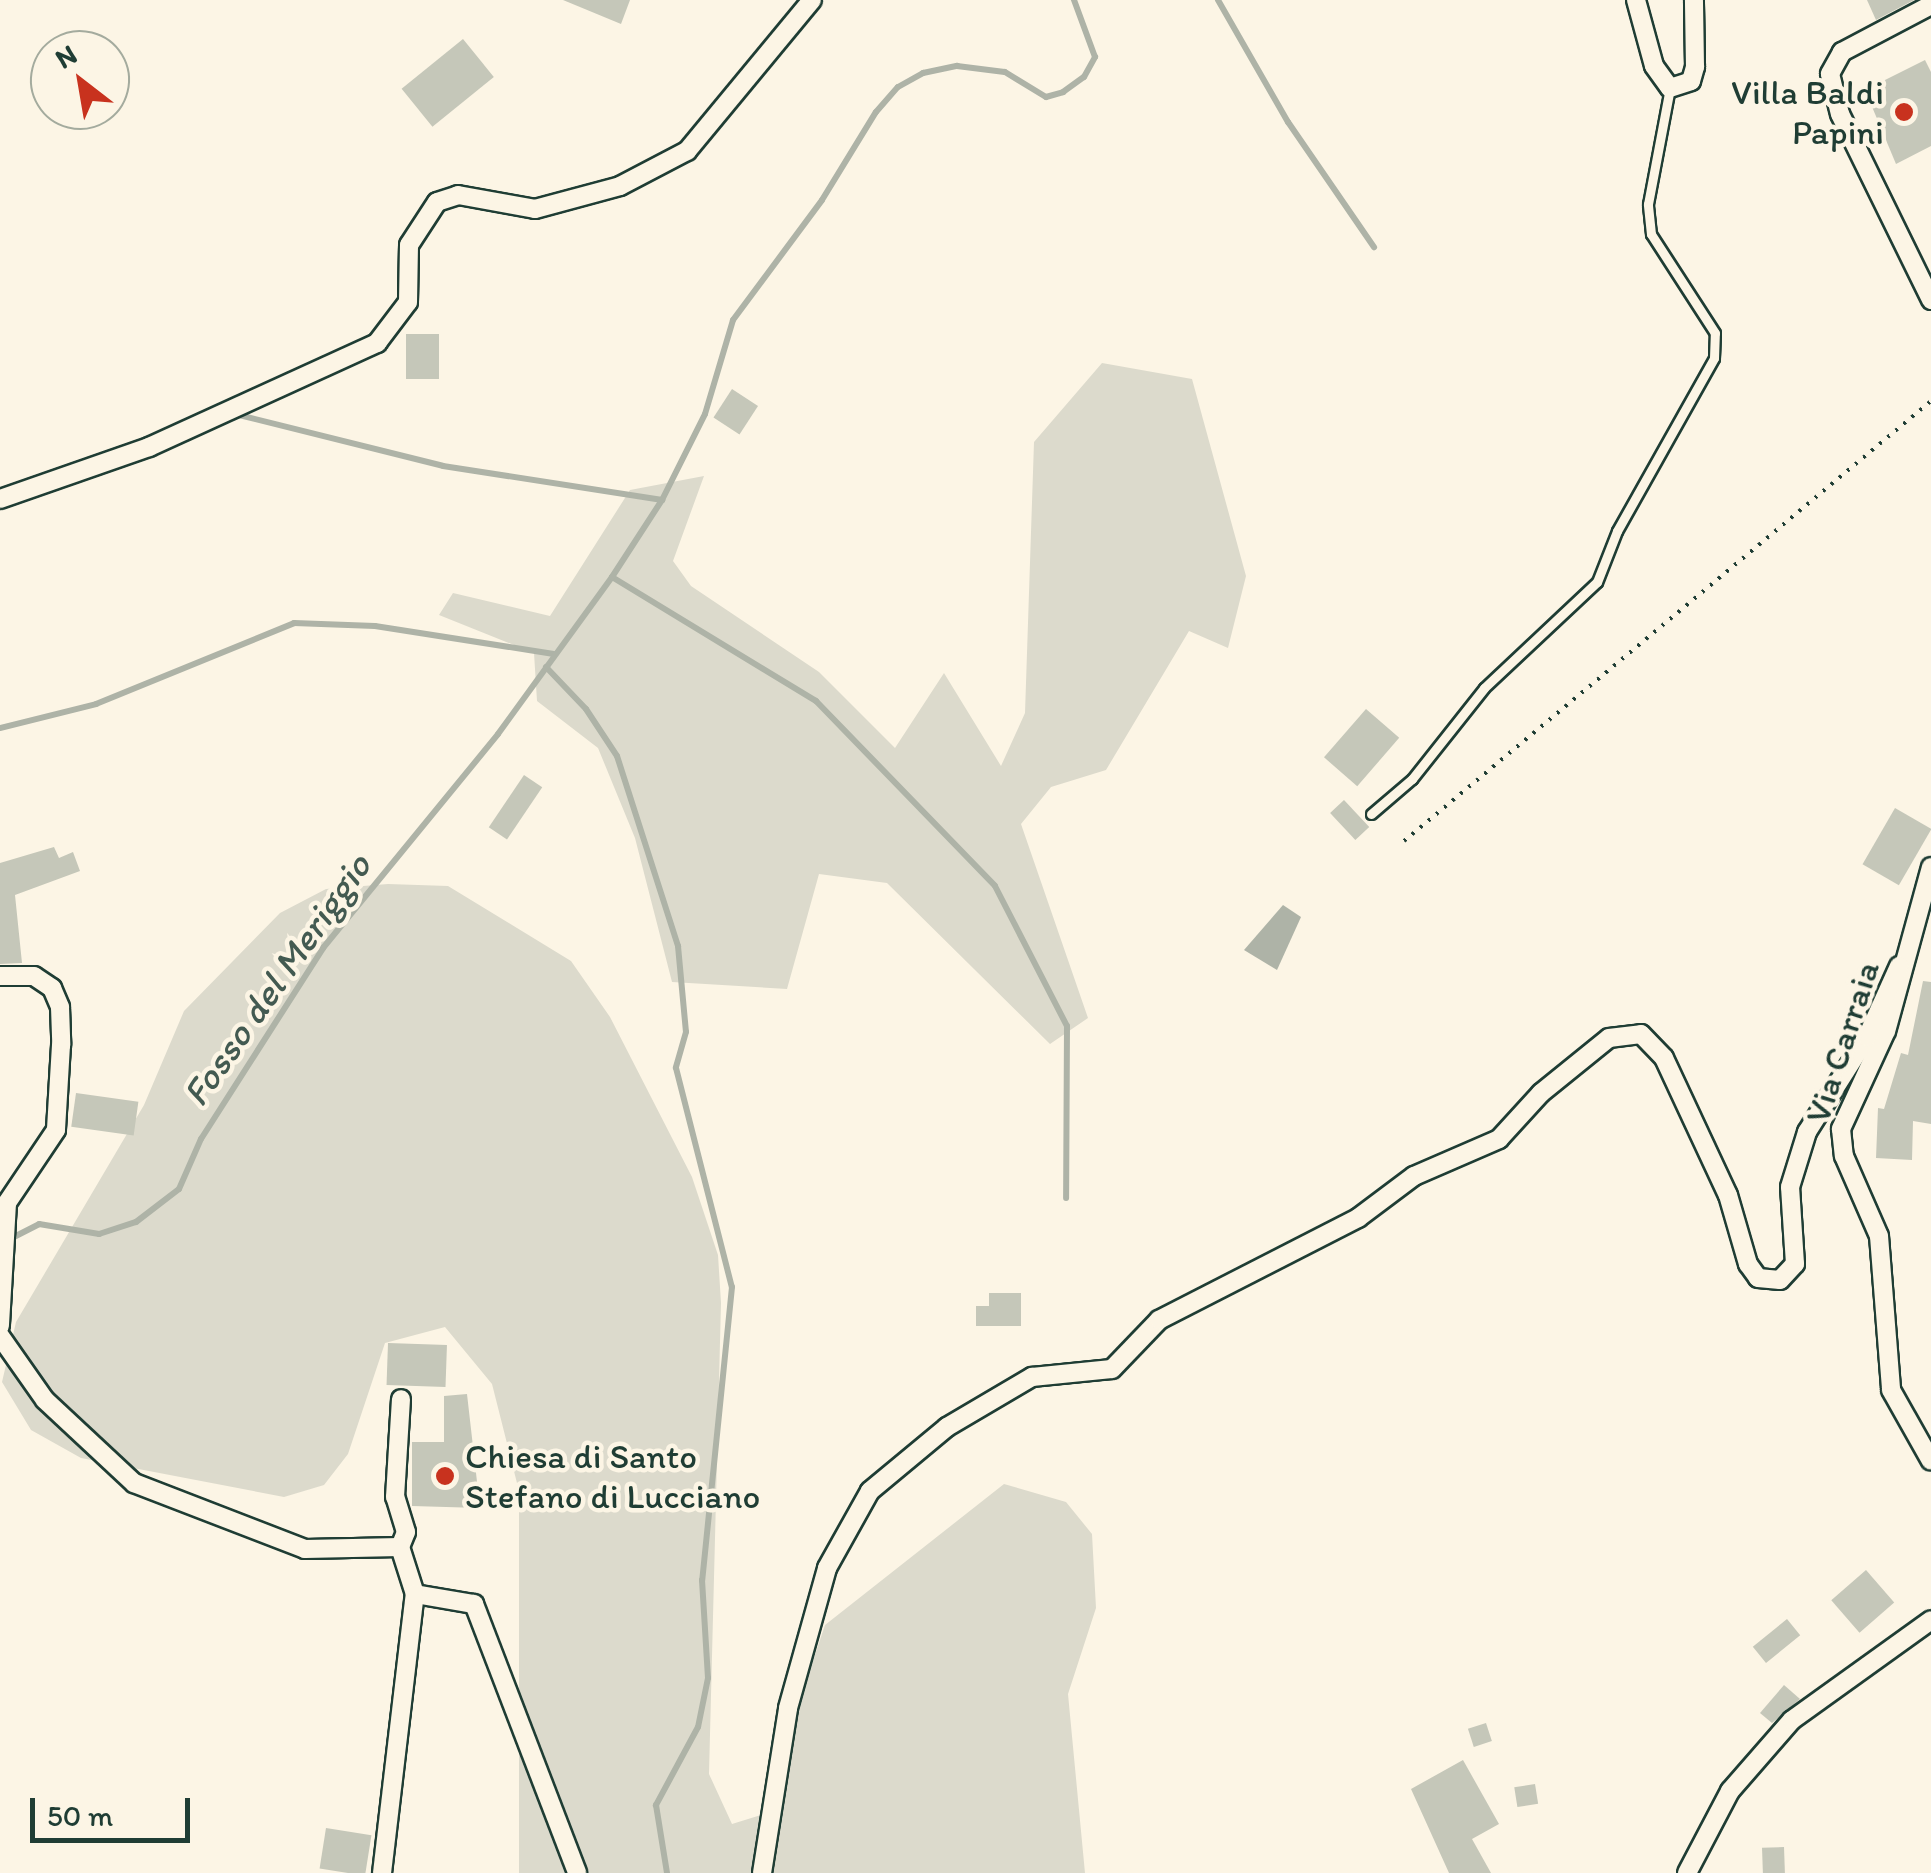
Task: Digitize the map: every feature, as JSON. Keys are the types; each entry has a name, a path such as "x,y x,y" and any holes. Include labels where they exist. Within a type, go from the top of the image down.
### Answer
{"street":[{"path":"0,499 149,447 377,343 408,302 409,244 437,202 458,195 535,209 620,186 654,169 686,151 812,0"},
{"path":"1636,0 1654,66 1670,88 1691,81 1696,68 1694,0"},
{"path":"1931,5 1842,52 1830,74 1840,114 1931,300"},
{"name":"Via Carraia","path":"1931,867 1899,966 1886,1031 1841,1129 1844,1156 1879,1236 1891,1390 1931,1461"},
{"path":"762,1873 788,1708 827,1568 870,1491 947,1427 1032,1377 1112,1369 1158,1320 1358,1218 1414,1176 1499,1139 1541,1093 1609,1038 1640,1034 1664,1058 1728,1195 1748,1264 1758,1278 1780,1280 1796,1264 1790,1187 1807,1132 1867,1037 1899,966"},
{"path":"0,976 34,976 52,988 60,1007 56,1130 8,1203 0,1326"},
{"path":"0,1336 45,1400 134,1483 305,1549 400,1547"},
{"path":"382,1873 415,1594 400,1547 406,1532 395,1498 401,1399"},
{"path":"415,1594 474,1604 577,1873"},
{"path":"1687,1873 1730,1792 1792,1720 1931,1620"}],"lane":[{"path":"1371,814 1412,778 1484,688 1597,582 1617,531 1714,358 1716,333 1651,234 1648,204 1670,88"}],"path":[{"path":"1404,841 1931,400"}],"shaded area":[{"path":"1102,363 1192,379 1246,576 1228,648 1189,631 1106,770 1051,787 1021,824 1088,1018 1050,1044 887,883 819,874 787,989 672,982 635,838 598,748 537,701 534,653 439,615 453,593 550,616 630,490 704,476 673,561 691,586 819,672 895,748 944,673 1001,766 1025,713 1034,442"},
{"path":"388,884 448,886 571,961 610,1017 692,1177 718,1255 721,1303 709,1774 732,1824 761,1815 825,1625 1004,1484 1066,1502 1092,1534 1096,1608 1068,1694 1085,1873 519,1873 519,1491 492,1384 445,1327 385,1343 348,1454 324,1485 284,1497 81,1458 31,1430 2,1382 16,1322 144,1105 184,1011 280,913 326,889"},
{"path":"1283,905 1301,917 1277,970 1244,950"}],"building":[{"path":"563,0 630,0 621,24"},
{"path":"1867,0 1914,0 1876,20"},
{"path":"463,39 494,77 432,127 402,89"},
{"name":"Villa Baldi Papini","path":"1925,60 1931,72 1931,146 1896,164 1865,90"},
{"path":"406,334 439,334 439,379 406,379"},
{"path":"732,389 758,406 739,434 713,418"},
{"path":"1366,709 1399,738 1357,786 1324,757"},
{"path":"524,775 542,787 507,840 489,827"},
{"path":"1344,800 1369,827 1355,840 1330,813"},
{"path":"1895,808 1931,829 1899,885 1862,864"},
{"path":"54,847 59,858 73,852 80,871 15,895 22,963 0,964 0,863"},
{"path":"1923,981 1931,982 1931,1124 1913,1121 1912,1160 1876,1158 1878,1108 1884,1109 1901,1053 1908,1055"},
{"path":"76,1093 138,1102 134,1135 71,1127"},
{"path":"989,1293 1021,1293 1021,1326 976,1326 976,1306 989,1306"},
{"path":"388,1343 447,1345 445,1387 387,1385"},
{"path":"467,1394 480,1508 412,1506 412,1442 444,1442 444,1396"},
{"path":"1866,1570 1894,1602 1859,1633 1831,1600"},
{"path":"1787,1619 1800,1635 1766,1663 1753,1647"},
{"path":"1784,1685 1800,1699 1772,1723 1760,1713"},
{"path":"1486,1723 1492,1741 1474,1747 1468,1729"},
{"path":"1463,1760 1499,1824 1472,1839 1491,1873 1449,1873 1411,1789"},
{"path":"1535,1784 1538,1804 1517,1807 1514,1787"},
{"path":"326,1828 371,1835 365,1873 320,1868"},
{"path":"1784,1847 1785,1873 1763,1873 1762,1848"}],"waterway":[{"name":"Fosso del Meriggio","path":"10,1239 39,1224 99,1234 136,1222 179,1189 201,1139 323,948 498,734 612,577 662,500 705,414 733,320 822,200 876,112 898,87 923,73 957,66 1005,72 1046,97 1063,92 1084,77 1095,57 1074,0"},
{"path":"1218,0 1288,122 1374,247"},
{"path":"235,414 443,466 662,500"},
{"path":"612,577 816,701 995,886 1067,1026 1066,1198"},
{"path":"0,728 96,704 294,623 375,626 554,654"},
{"path":"546,667 586,709 617,756 678,946 686,1032 676,1068 732,1287 702,1580 708,1678 698,1727 656,1805 667,1873"}],"place":[{"name":"Villa Baldi Papini","path":"1904,112"},
{"name":"Chiesa di Santo Stefano di Lucciano","path":"445,1476"}]}
